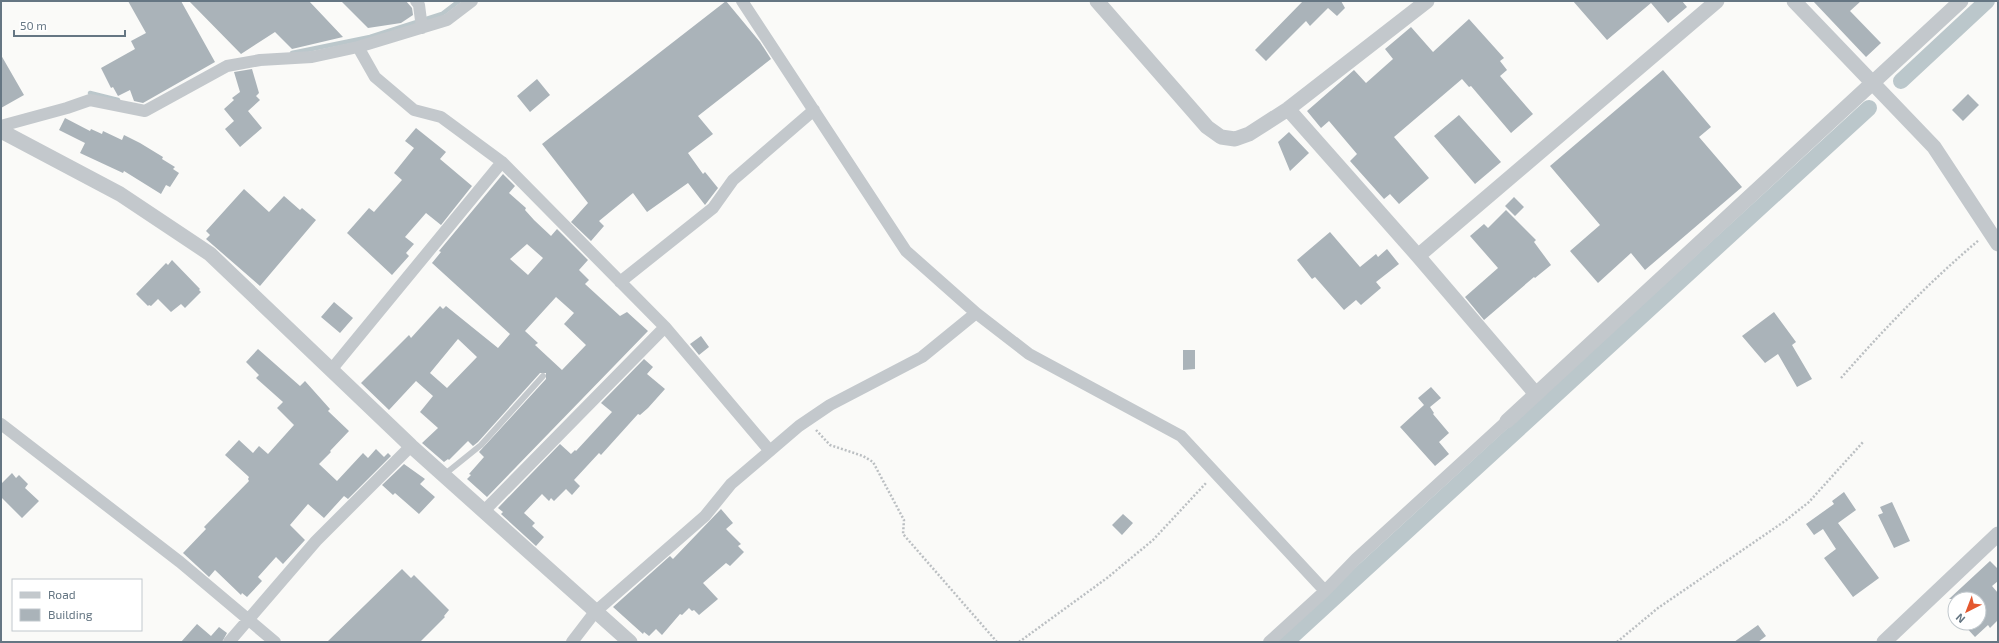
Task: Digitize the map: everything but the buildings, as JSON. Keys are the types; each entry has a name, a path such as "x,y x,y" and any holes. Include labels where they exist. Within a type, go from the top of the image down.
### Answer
{"street":[{"path":"416,1 419,4 422,28"},
{"path":"1,126 68,108 90,100 145,111 227,66 260,60 312,56 358,47 447,20 472,1"},
{"path":"742,1 906,251 976,313 1029,354 1181,436 1325,591"},
{"path":"1098,1 1207,127 1221,137 1235,139 1249,134 1288,109 1427,1"},
{"path":"1418,256 1717,1"},
{"path":"1794,1 1934,147 1998,244"},
{"path":"1269,642 1325,591 1356,559 1961,1"},
{"path":"358,47 375,77 414,110 441,117 502,162 665,327 770,451"},
{"path":"1288,109 1418,256 1536,394"},
{"path":"620,282 713,208 733,180 814,110"},
{"path":"1,131 120,194 210,254 412,446 445,474 595,612 630,642"},
{"path":"331,370 502,162"},
{"path":"572,642 595,612 706,516 731,484 770,451 807,421 830,406 922,357 976,313"},
{"path":"484,511 665,327"},
{"path":"1,424 180,562 249,619 274,642"},
{"path":"228,642 316,541 412,446"},
{"path":"1884,642 1998,534"}],"lane":[{"path":"445,474 481,445 543,376"}],"path":[{"path":"1841,378 1880,333 1949,266 1990,231"},
{"path":"807,421 830,445 863,456 873,462 904,520 903,534 997,642"},
{"path":"1617,642 1658,608 1785,521 1809,502 1864,441"},
{"path":"1019,642 1107,578 1153,540 1215,473"}],"waterway":[{"path":"292,53 370,37 442,14 459,1"},
{"path":"1901,81 1987,1"},
{"path":"90,93 118,100"},
{"path":"1286,642 1869,108"}]}
